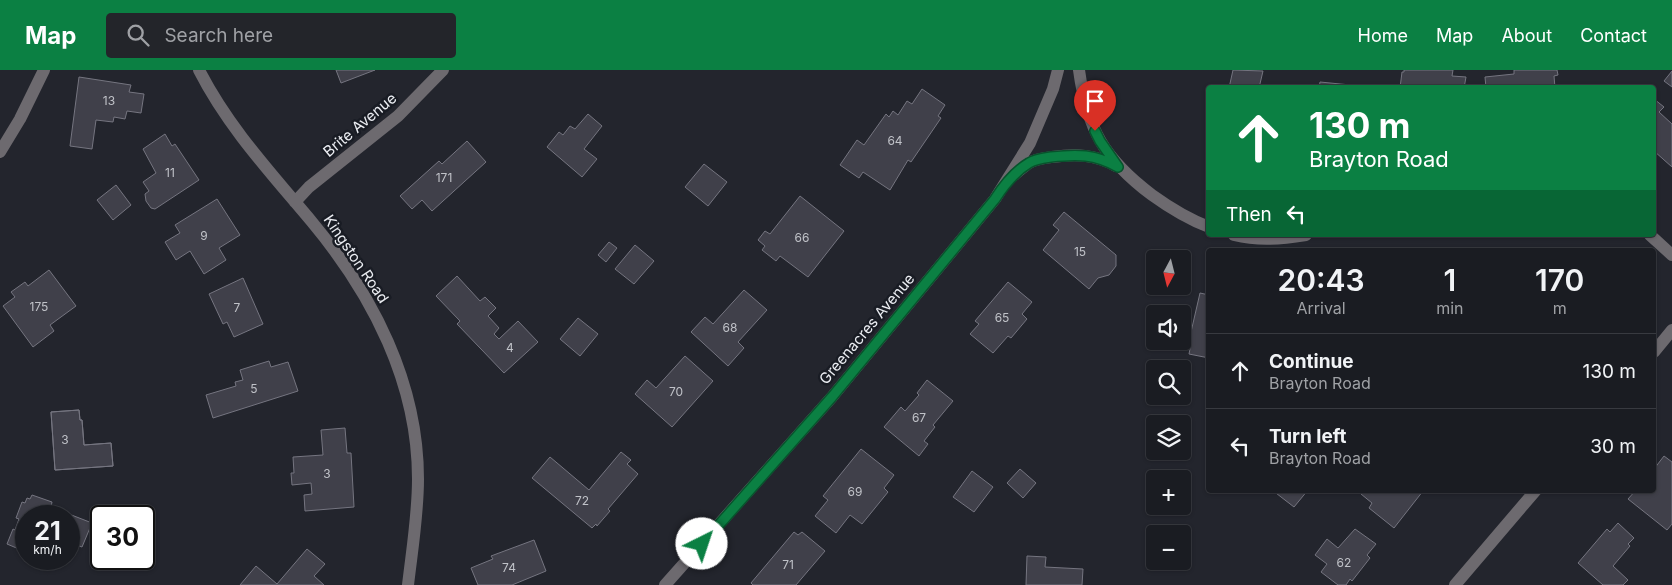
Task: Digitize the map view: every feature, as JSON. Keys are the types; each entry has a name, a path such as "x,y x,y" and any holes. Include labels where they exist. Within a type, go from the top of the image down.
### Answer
{"street":[{"path":"0,152 20,119 44,70"},
{"name":"Kingston Road","path":"199,70 247,146 314,224 356,281 389,342 403,380 412,415 416,447 418,479 416,533 408,585"},
{"name":"Brite Avenue","path":"295,202 309,188 398,116 443,70"},
{"name":"Greenacres Avenue","path":"665,585 832,397 995,199 1030,143 1053,89 1058,70"},
{"path":"1079,70 1082,95 1090,121 1100,141 1118,167 1133,181 1164,204 1182,216 1206,226"},
{"path":"1006,182 1030,162 1070,154 1092,156 1118,167"},
{"path":"1242,237 1279,240 1295,237"},
{"path":"1652,237 1672,255"},
{"path":"1656,350 1672,330"},
{"path":"1455,585 1533,493"}],"building":[{"path":"336,70 375,70 341,83"},
{"path":"1233,70 1263,71 1260,85 1230,85"},
{"path":"1404,70 1453,70 1452,76 1466,77 1465,85 1400,85 1402,72"},
{"path":"1514,70 1557,70 1558,75 1554,76 1555,85 1486,85 1485,77 1514,74"},
{"path":"1672,71 1672,87 1664,81"},
{"path":"79,77 131,85 129,92 144,94 141,113 127,111 125,119 114,117 113,122 96,120 92,149 70,146"},
{"path":"1320,82 1350,85 1320,85"},
{"path":"922,89 945,105 938,116 941,118 911,162 908,160 890,190 863,172 859,178 840,165 857,140 864,145 886,114 889,117 893,111 898,115 907,101 912,104"},
{"path":"1656,101 1664,107 1659,112 1672,124 1672,167 1656,153"},
{"path":"588,114 602,126 584,149 597,159 582,177 547,147 559,132 563,135 570,126 575,129"},
{"path":"165,134 172,146 175,144 199,180 155,209 151,208 146,201 145,194 149,191 143,182 156,173 143,149"},
{"path":"467,141 486,162 432,211 422,200 412,209 400,196 439,161 442,164"},
{"path":"704,164 727,182 708,206 685,187"},
{"path":"116,185 131,205 113,220 97,200"},
{"path":"800,196 844,231 808,277 780,256 776,261 762,250 765,246 758,240 765,231 770,234"},
{"path":"217,199 240,235 219,248 226,260 204,274 190,251 176,260 165,242 180,233 175,225"},
{"path":"1064,212 1116,255 1116,266 1109,275 1098,278 1089,289 1043,250 1059,230 1053,225"},
{"path":"609,242 617,248 606,262 598,255"},
{"path":"635,245 654,261 634,284 615,269"},
{"path":"49,270 76,306 50,325 54,331 33,347 3,306 15,297 11,292 25,282 28,286"},
{"path":"457,276 480,301 485,297 496,308 488,316 499,328 494,334 499,339 518,321 538,342 504,373 457,324 460,321 436,296"},
{"path":"243,278 263,324 234,337 227,322 223,324 209,294"},
{"path":"1008,282 1032,302 1022,314 1027,319 1011,338 1008,336 993,353 970,334 979,324 975,321"},
{"path":"744,290 767,310 738,342 744,348 728,366 691,332 705,317 713,324"},
{"path":"1200,293 1206,294 1206,357 1189,354 1191,350 1191,332"},
{"path":"578,318 598,334 580,356 560,339"},
{"path":"685,356 713,381 672,427 635,394 647,380 656,388"},
{"path":"269,361 271,367 288,362 298,391 213,418 206,395 236,386 235,382 243,380 240,370"},
{"path":"927,380 953,401 933,425 935,427 924,441 928,444 919,456 884,427 901,407 905,411 919,395 917,393"},
{"path":"79,410 80,420 82,420 84,445 111,443 113,466 55,470 51,412"},
{"path":"79,410 80,420 82,420 84,445 111,443 113,466 55,470 51,412"},
{"path":"345,428 347,453 351,453 354,507 305,511 304,495 312,494 311,483 292,485 291,473 294,473 293,457 323,455 321,430"},
{"path":"861,449 894,475 884,488 888,492 862,524 850,515 836,533 815,516 828,500 823,496"},
{"path":"621,452 631,460 627,464 638,474 608,509 610,511 597,526 596,524 592,528 532,478 550,457 589,490"},
{"path":"1664,456 1672,462 1672,524 1667,530 1628,499 1633,493 1656,493 1656,466"},
{"path":"1020,469 1036,483 1023,498 1007,483"},
{"path":"972,471 993,487 974,512 953,497"},
{"path":"1276,493 1306,493 1294,507"},
{"path":"1421,493 1394,528 1369,508 1372,503 1361,494"},
{"path":"32,495 52,502 51,505 21,505 22,502 25,503 27,498 30,499"},
{"path":"80,518 90,522 90,528 82,547 80,546"},
{"path":"1618,523 1634,538 1628,544 1630,546 1613,566 1628,580 1623,585 1603,585 1578,563 1607,529 1610,532"},
{"path":"13,529 15,530 15,547 7,544"},
{"path":"1355,529 1376,544 1367,555 1370,558 1352,581 1350,579 1346,585 1338,585 1321,572 1327,564 1315,555 1327,539 1338,548"},
{"path":"794,532 798,535 802,532 825,551 796,585 753,585 751,583"},
{"path":"534,540 546,571 512,585 478,585 471,568 493,559 491,556"},
{"path":"307,549 325,564 314,576 324,585 240,585 256,566 277,584"},
{"path":"1027,556 1046,557 1045,567 1083,569 1082,585 1026,585"}],"route":[{"path":"702,544 832,397 995,199 1006,182 1030,162 1070,154 1092,156 1118,167 1095,131"}]}
